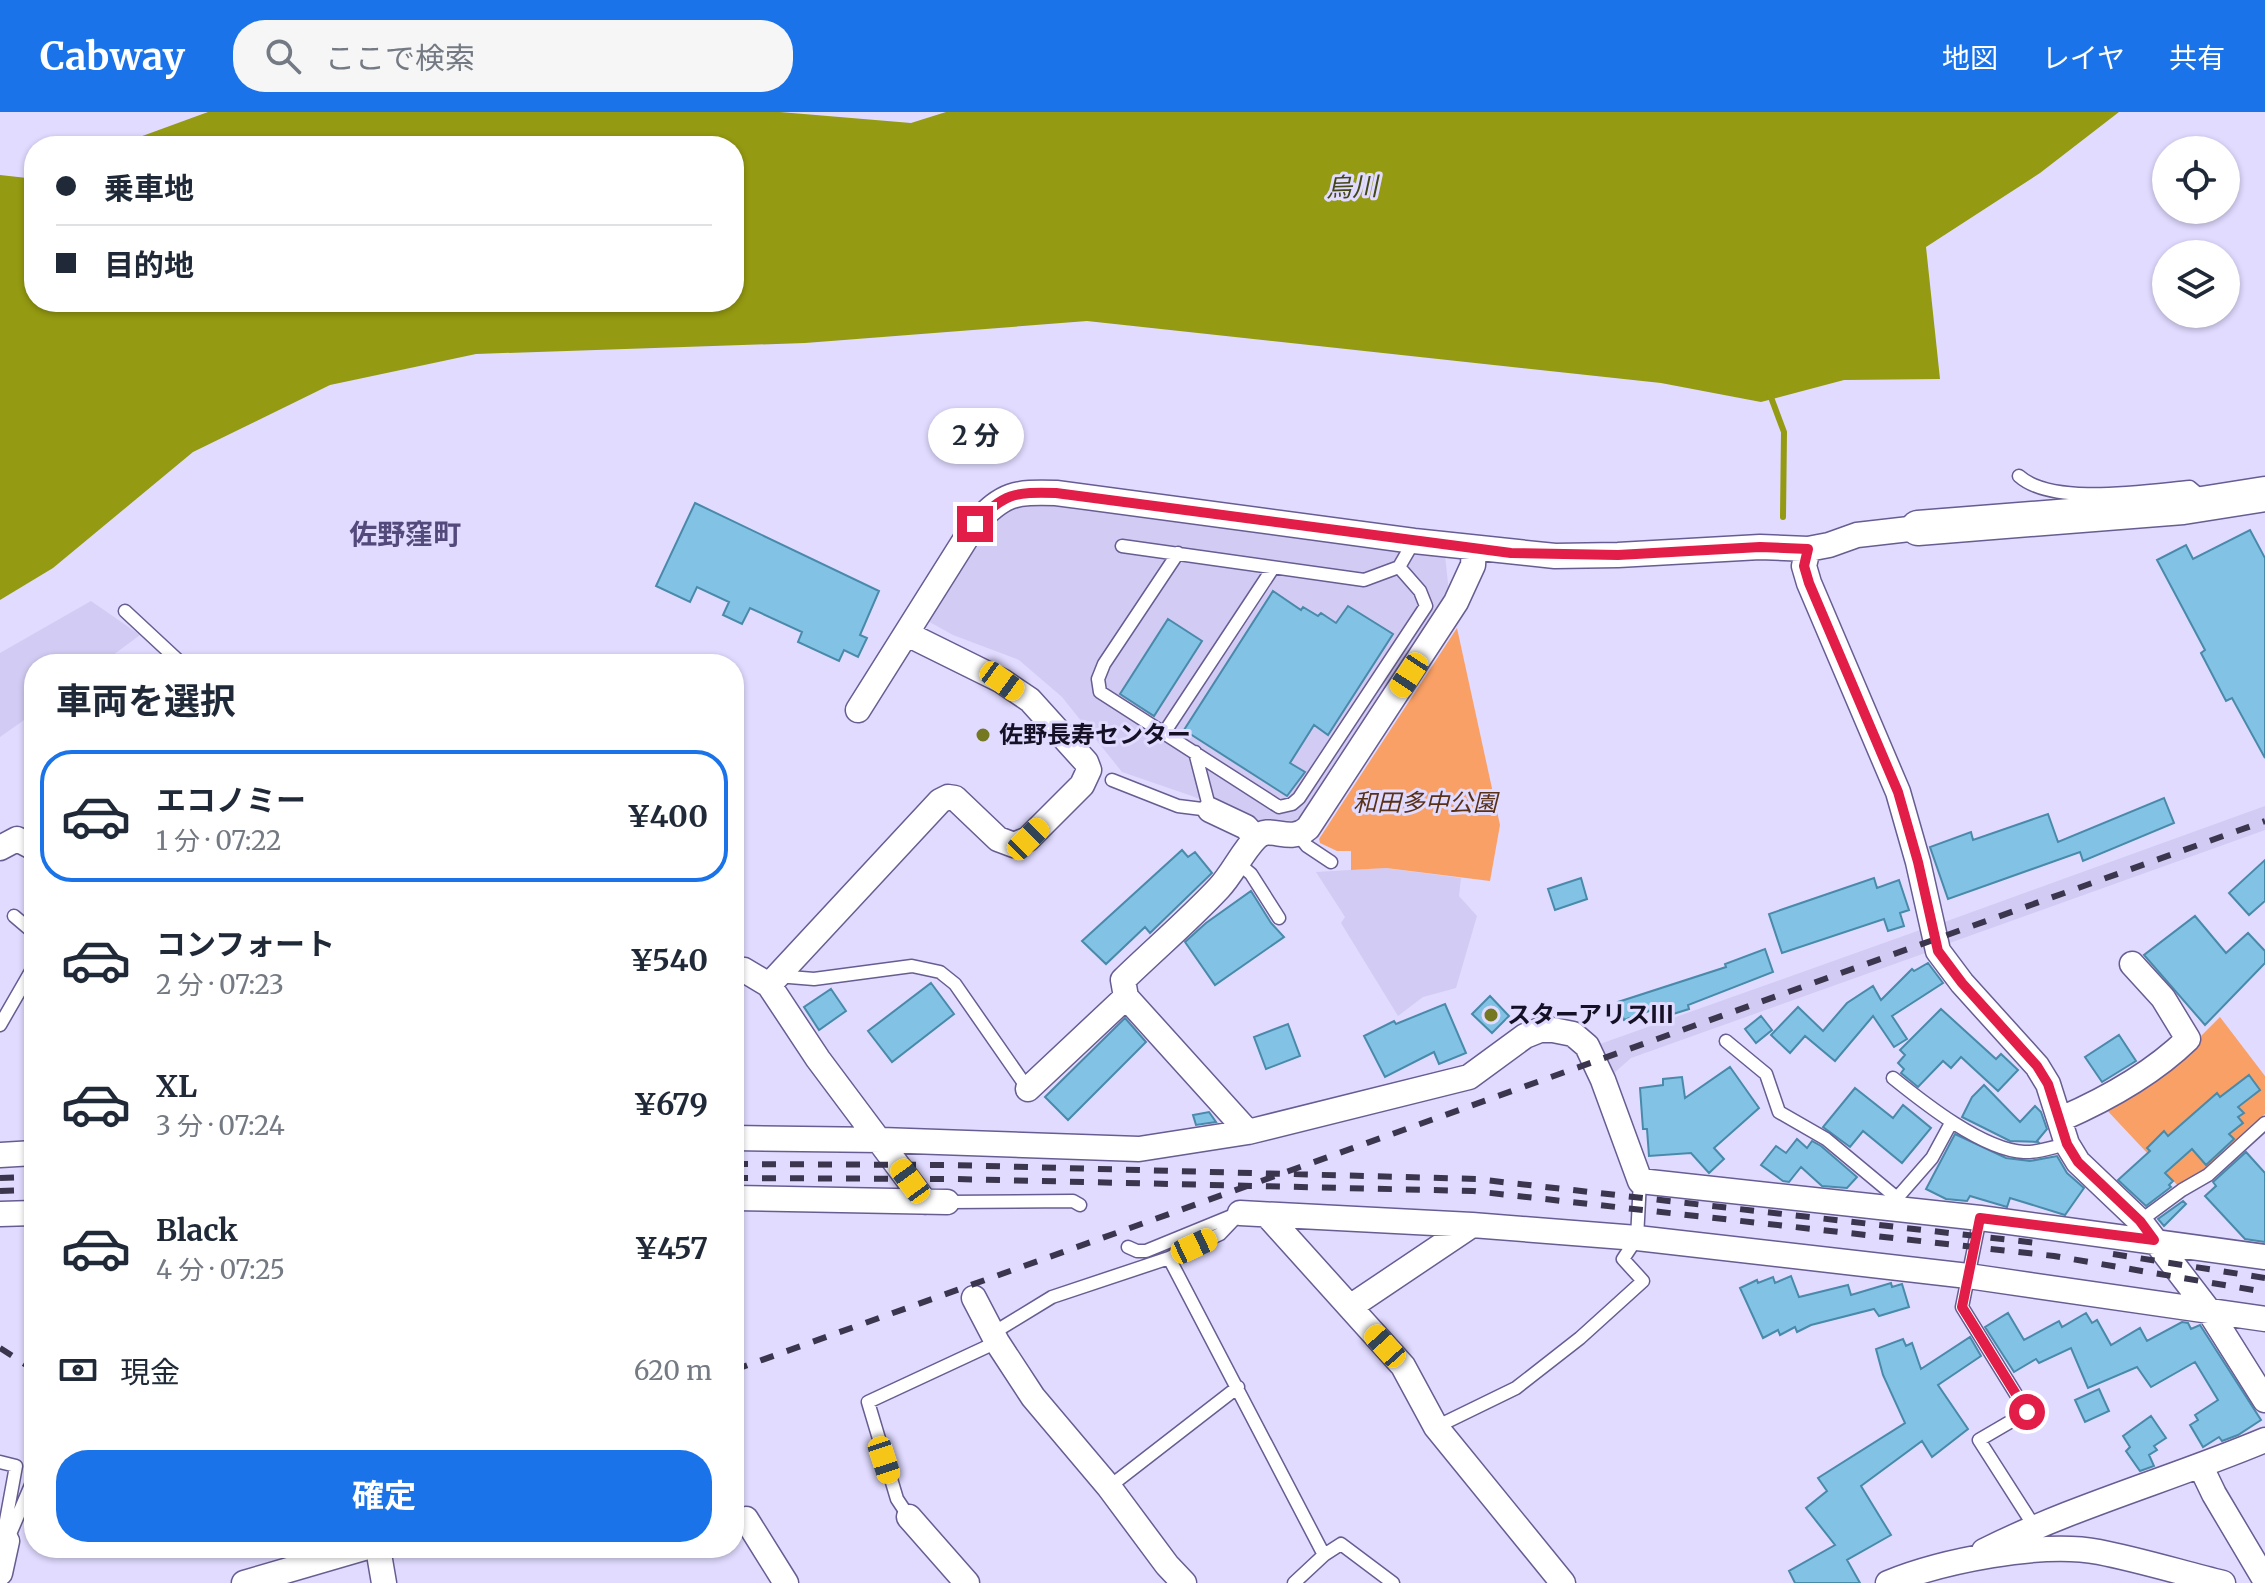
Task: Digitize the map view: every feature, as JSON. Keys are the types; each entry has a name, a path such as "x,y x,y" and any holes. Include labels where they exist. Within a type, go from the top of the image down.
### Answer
{"street":[{"path":"858,710 975,524 996,502 1022,492 1056,493 1414,541 1555,556 1760,547 1808,549 1857,535 2208,503 2265,494"},
{"path":"1248,1132 1126,997 1123,980 1220,887 1256,838 1269,832 1299,836 1315,820 1456,602 1473,565 1474,548"},
{"path":"1808,549 1804,566 1809,583 1898,792 1909,825 1938,951 1962,983 2037,1066 2048,1084 2067,1144 2078,1162 2147,1231 2209,1311 2265,1400"},
{"path":"773,981 940,801 955,798 998,839 1014,845 1028,839 1082,785 1087,776 1089,770 1086,762 1030,700 1002,681 907,634"},
{"path":"1210,810 1246,827 1256,838"},
{"path":"0,848 17,839 24,843"},
{"path":"2061,1119 2102,1102 2170,1057 2188,1039 2163,998 2132,964"},
{"path":"744,970 773,981 818,1059 881,1140 936,1202"},
{"path":"1028,1089 1126,997"},
{"path":"744,1138 1139,1149 1248,1132 1469,1077 1525,1036 1540,1030 1563,1031 1581,1039 1594,1061 1640,1181 1896,1204 1980,1218 2147,1231 2265,1257"},
{"path":"0,1155 24,1154"},
{"path":"744,1198 936,1202"},
{"path":"0,1214 24,1213"},
{"path":"1240,1213 1472,1225 1637,1238 1968,1276 2265,1319"},
{"path":"1267,1215 1403,1366 1436,1427 1523,1538 1563,1583"},
{"path":"1350,1307 1472,1225"},
{"path":"974,1298 995,1338 1033,1397 1184,1583"},
{"path":"1964,1562 2034,1526 2201,1467 2265,1440"},
{"path":"2201,1467 2265,1580"},
{"path":"909,1517 967,1583"},
{"path":"746,1519 786,1583"},
{"path":"0,1573 7,1541"},
{"path":"1888,1583 1917,1571 2055,1550 2096,1551 2223,1583"},
{"path":"244,1583 330,1558"},
{"path":"380,1558 384,1583"}],"lane":[{"path":"2019,476 2030,486 2091,495 2190,487 2208,503"},
{"path":"1122,546 1364,580 1399,567 1414,541"},
{"path":"1178,553 1104,664 1098,679 1100,692 1279,807 1292,804 1426,606 1420,591 1399,567"},
{"path":"1164,733 1273,568"},
{"path":"125,611 171,654"},
{"path":"1112,780 1178,806 1210,810 1195,752"},
{"path":"1299,836 1307,846 1331,862"},
{"path":"1238,863 1251,874 1279,918"},
{"path":"14,916 24,924"},
{"path":"773,981 814,979 912,966 940,972 955,984 1028,1089"},
{"path":"0,1025 24,983"},
{"path":"1726,1041 1766,1074 1779,1112 1826,1139 1896,1204 1932,1158 1951,1123"},
{"path":"1893,1078 1951,1123 2021,1152 2067,1144"},
{"path":"2147,1231 2182,1190 2208,1175 2265,1123"},
{"path":"1436,1427 1516,1388 1580,1338 1643,1281 1623,1259 1637,1238 1640,1181"},
{"path":"936,1202 1073,1201 1080,1205"},
{"path":"1128,1247 1146,1251 1240,1213"},
{"path":"909,1517 897,1499 868,1402 995,1338 1052,1297 1169,1258 1220,1234 1240,1213"},
{"path":"1980,1218 1962,1307 2027,1412 1979,1440 2034,1526"},
{"path":"1169,1258 1324,1555"},
{"path":"1109,1487 1238,1387"},
{"path":"0,1462 16,1466 5,1526 7,1541"},
{"path":"7,1541 24,1501"},
{"path":"1294,1583 1341,1544 1393,1583"}],"shaded area":[{"path":"1044,499 1445,555 1449,593 1305,818 1297,821 1275,820 1262,825 1122,772 1062,697 1019,660 953,635 926,620 988,522 1012,505"},
{"path":"91,601 140,635 114,654 24,654 24,720 0,737 0,653"},
{"path":"2265,806 2265,830 1944,945 1939,924"},
{"path":"1385,868 1461,878 1459,896 1477,916 1456,988 1423,997 1398,1016 1341,923 1345,917 1316,872"},
{"path":"1923,929 1928,952 1631,1058 1613,1074 1600,1044"}],"green space":[{"name":"和田多中公園","path":"1457,628 1500,825 1490,881 1386,868 1351,870 1351,851 1337,851 1320,843 1319,839"},
{"path":"2220,1017 2265,1076 2265,1114 2208,1169 2180,1188 2103,1106 2179,1058"}],"water":[{"name":"烏川","path":"208,112 780,112 911,123 946,112 2119,112 2040,173 1926,247 1940,379 1844,380 1761,402 1661,383 1087,321 805,343 476,354 330,385 193,452 53,568 0,600 0,175 24,178 24,312 744,312 744,136 142,136"}],"building":[{"path":"695,503 879,591 860,635 867,638 858,657 844,650 839,661 798,642 802,632 750,608 742,624 723,615 729,602 697,587 690,602 656,586"},
{"path":"2250,530 2265,558 2265,758 2232,698 2226,701 2201,653 2205,650 2157,560 2186,545 2193,559"},
{"path":"1273,591 1301,610 1303,607 1318,616 1321,613 1336,623 1348,606 1393,634 1328,735 1314,725 1290,763 1305,772 1287,796 1184,730"},
{"path":"1168,619 1202,641 1154,716 1120,694"},
{"path":"2164,798 2174,823 2083,861 2080,852 1948,899 1930,847 1971,832 1973,840 2048,814 2058,842"},
{"path":"1182,850 1188,857 1195,852 1212,873 1150,933 1145,927 1106,964 1082,941"},
{"path":"2265,860 2265,901 2249,915 2229,893"},
{"path":"1581,878 1587,899 1555,910 1548,889"},
{"path":"1874,878 1877,888 1899,880 1909,910 1900,913 1904,926 1888,931 1884,919 1782,953 1769,914"},
{"path":"1251,891 1271,923 1284,937 1215,985 1185,942"},
{"path":"2195,916 2226,953 2248,933 2265,951 2265,963 2205,1025 2144,955"},
{"path":"1765,949 1773,972 1688,1005 1689,1009 1670,1015 1666,1005 1624,1020 1618,1002 1726,967 1725,964"},
{"path":"1928,963 1943,983 1892,1016 1907,1039 1894,1047 1873,1016 1835,1061 1805,1036 1790,1053 1771,1035 1798,1007 1823,1031 1847,1003 1873,986 1881,1000 1912,969 1914,971"},
{"path":"931,983 954,1014 892,1062 868,1031"},
{"path":"831,989 846,1011 819,1030 804,1007"},
{"name":"スターアリスⅢ","path":"1490,996 1509,1016 1492,1033 1472,1014"},
{"path":"1445,1004 1466,1053 1439,1064 1434,1052 1385,1077 1364,1036 1394,1021 1396,1024"},
{"path":"1941,1009 1996,1059 2001,1054 2018,1070 1998,1091 1961,1057 1951,1068 1943,1061 1918,1087 1901,1073 1904,1069 1898,1063 1905,1055 1900,1050"},
{"path":"1761,1016 1772,1030 1756,1043 1745,1029"},
{"path":"1125,1018 1146,1042 1068,1120 1045,1097"},
{"path":"1288,1024 1300,1056 1266,1069 1254,1037"},
{"path":"2119,1035 2136,1061 2102,1082 2085,1057"},
{"path":"1730,1067 1759,1108 1714,1148 1724,1159 1709,1173 1691,1153 1649,1156 1647,1129 1643,1129 1640,1088 1663,1085 1663,1079 1682,1077 1685,1098"},
{"path":"2249,1075 2260,1090 2238,1107 2244,1113 2238,1117 2243,1123 2229,1134 2234,1139 2206,1165 2192,1149 2165,1173 2173,1181 2169,1185 2171,1187 2146,1206 2118,1180 2150,1151 2147,1148 2164,1131 2168,1136 2217,1093 2220,1097"},
{"path":"1984,1085 2020,1122 2035,1106 2041,1112 2047,1129 2038,1142 2010,1141 1962,1117 1972,1097"},
{"path":"1855,1088 1893,1118 1903,1105 1931,1128 1902,1163 1863,1131 1850,1147 1823,1127"},
{"path":"1209,1112 1216,1122 1196,1125 1193,1115"},
{"path":"1955,1134 2006,1158 2030,1161 2057,1156 2067,1173 2084,1188 2065,1215 2010,1198 2007,1207 1970,1196 1967,1201 1946,1199 1926,1189"},
{"path":"1797,1139 1807,1148 1812,1141 1821,1146 1857,1177 1847,1188 1822,1186 1801,1167 1789,1182 1761,1165 1776,1146 1786,1153"},
{"path":"2246,1152 2265,1173 2265,1242 2245,1239 2205,1196 2216,1186 2213,1182"},
{"path":"2183,1201 2186,1204 2164,1226 2158,1219"},
{"path":"1791,1276 1799,1297 1848,1285 1851,1295 1891,1283 1892,1287 1902,1284 1909,1307 1879,1316 1874,1309 1811,1325 1797,1332 1795,1327 1780,1335 1778,1330 1763,1338 1740,1288 1757,1280 1758,1283 1773,1277 1775,1283"},
{"path":"2008,1313 2024,1340 2059,1321 2062,1327 2086,1313 2092,1323 2097,1320 2111,1345 2140,1328 2147,1341 2182,1322 2188,1323 2191,1329 2200,1325 2261,1420 2238,1435 2222,1441 2219,1437 2203,1447 2190,1425 2198,1420 2195,1415 2218,1400 2195,1362 2151,1387 2137,1367 2088,1388 2071,1348 2039,1363 2036,1359 2014,1372 1985,1327"},
{"path":"1970,1337 1981,1356 1938,1385 1968,1429 1932,1457 1922,1441 1861,1486 1891,1535 1847,1560 1860,1583 1795,1583 1789,1571 1835,1545 1806,1508 1827,1491 1818,1478 1905,1423 1883,1375 1876,1349 1903,1339 1906,1346 1912,1343 1921,1369"},
{"path":"2099,1389 2109,1411 2085,1422 2075,1400"},
{"path":"2151,1416 2166,1438 2154,1446 2157,1450 2149,1455 2154,1466 2140,1471 2126,1451 2130,1447 2123,1436"}],"waterway":[{"path":"1769,392 1784,432 1783,517"}],"railway":[{"path":"744,1366 2265,821"},
{"path":"744,1164 953,1165 1476,1179 2046,1244"},
{"path":"0,1178 24,1177"},
{"path":"744,1178 954,1179 1473,1191 2054,1256 2265,1292"},
{"path":"0,1191 24,1190"},
{"path":"2113,1254 2265,1278"},
{"path":"0,1348 24,1364"}],"place":[{"name":"佐野長寿センター","path":"983,735"},
{"name":"スターアリスⅢ","path":"1491,1015"}],"district":[{"name":"佐野窪町","path":"405,534"}],"route":[{"path":"975,524 996,502 1022,492 1056,493 1511,553 1555,556 1760,547 1808,549 1804,566 1809,583 1898,792 1909,825 1938,951 1962,983 2037,1066 2048,1084 2067,1144 2078,1162 2140,1221 2154,1240 1980,1218 1962,1307 2027,1412"}]}
